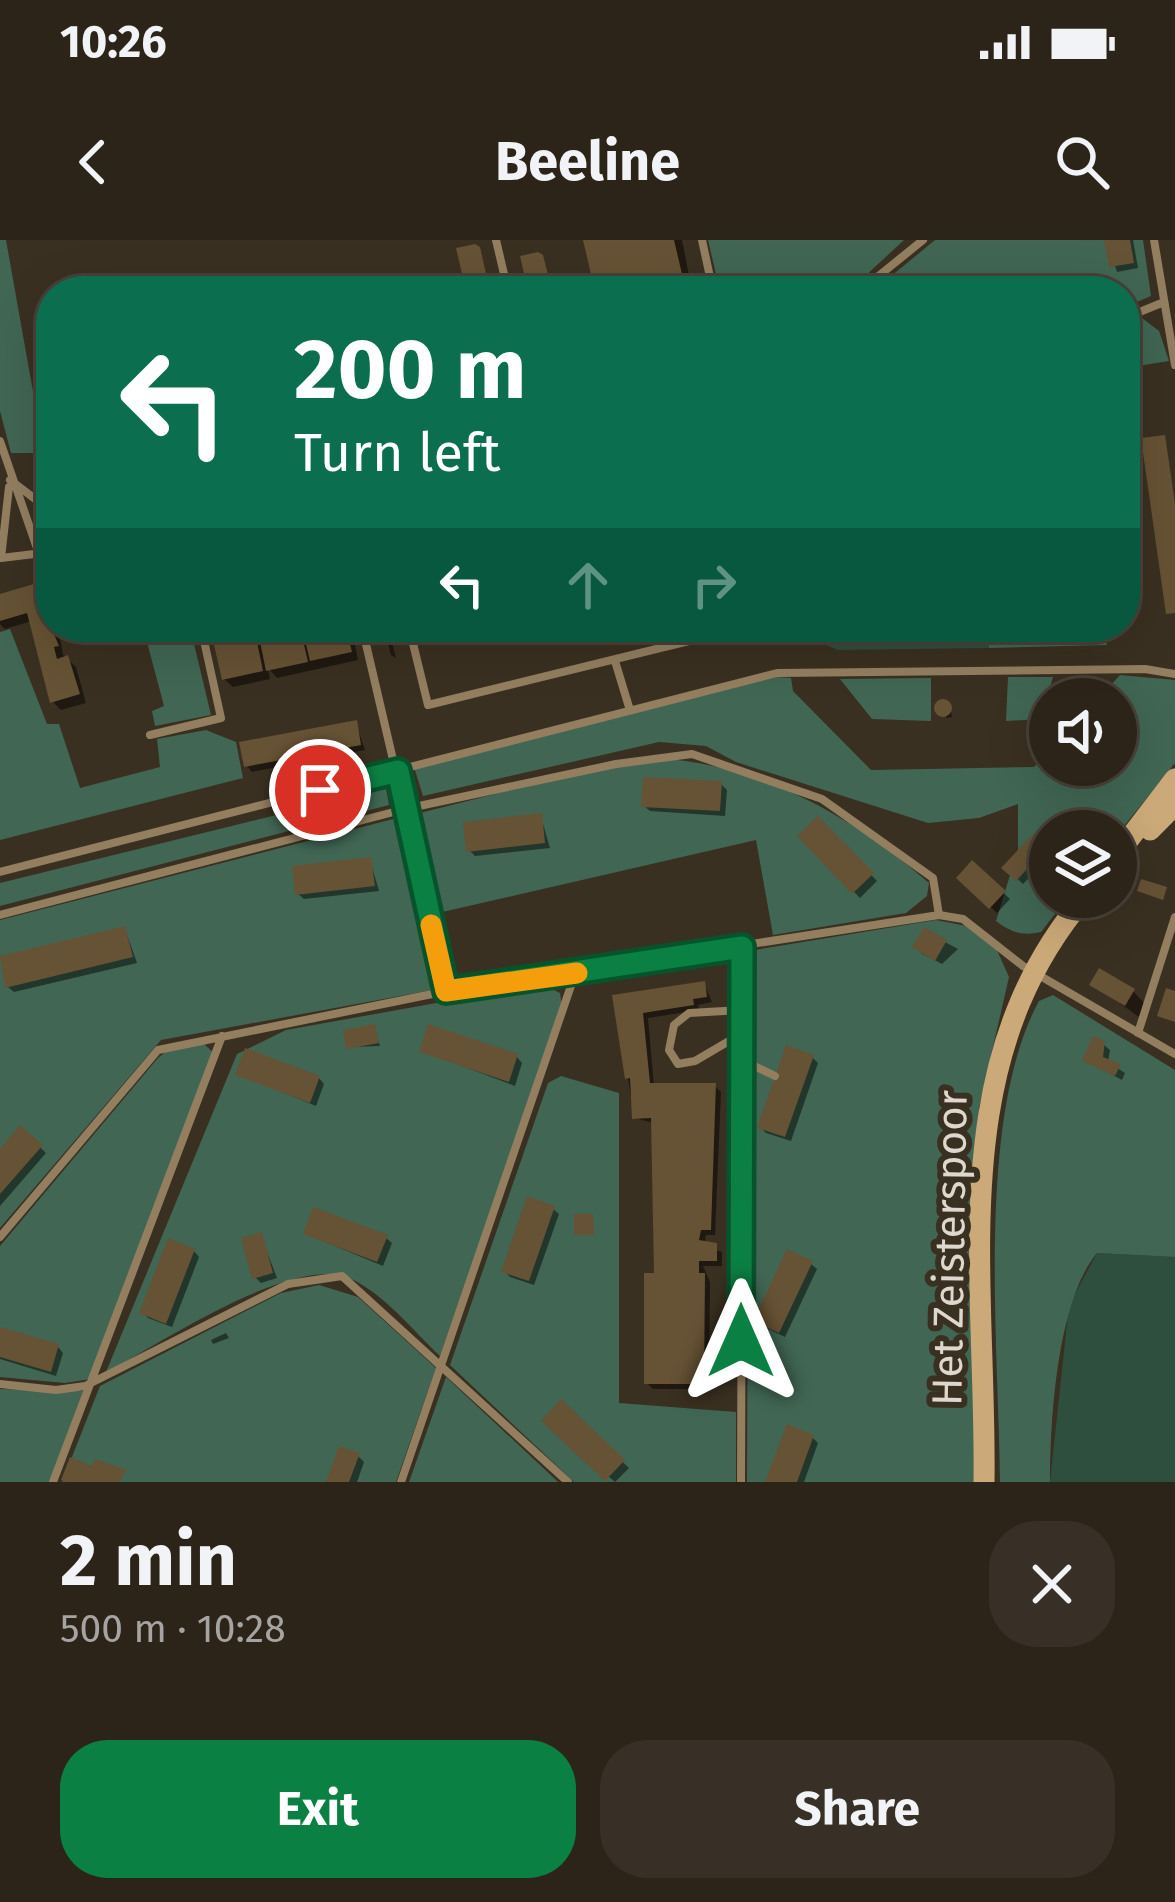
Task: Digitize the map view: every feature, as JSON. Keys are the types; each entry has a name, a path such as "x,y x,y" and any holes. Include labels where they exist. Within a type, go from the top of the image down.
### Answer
{"street":[{"path":"1137,832 1175,779"},
{"path":"1137,841 1175,805"},
{"name":"Het Zeisterspoor","path":"984,1482 985,1132 1002,1040 1031,970 1069,918"}],"lane":[{"path":"496,240 504,276"},
{"path":"702,240 709,276"},
{"path":"879,276 923,240"},
{"path":"1154,240 1175,365"},
{"path":"1140,312 1164,302"},
{"path":"0,441 9,479 36,546"},
{"path":"9,479 36,500"},
{"path":"9,479 1,558 36,554"},
{"path":"150,735 221,718 205,642"},
{"path":"366,642 446,991"},
{"path":"413,642 428,705 688,642"},
{"path":"614,661 629,707"},
{"path":"0,872 629,707 777,674 1145,669 1175,674"},
{"path":"0,915 405,809 616,764 692,754 822,799 933,878 939,915"},
{"path":"0,1238 158,1050 446,991 939,915 963,919 1031,970 1175,1054"},
{"path":"1138,1033 1175,917"},
{"path":"741,1482 742,947"},
{"path":"401,1482 575,974"},
{"path":"742,1010 689,1013 674,1025 669,1050 678,1064 695,1061 742,1034"},
{"path":"52,1482 222,1036"},
{"path":"742,1060 775,1076"},
{"path":"0,1384 56,1390 92,1382 288,1284 342,1276 568,1482"}],"green space":[{"path":"0,240 6,240 36,408 33,453 11,453 0,411"},
{"path":"708,240 904,240 865,276 716,276"},
{"path":"935,240 1143,240 1151,296 1140,301 1140,276 891,276"},
{"path":"1140,319 1159,331 1169,361 1140,366"},
{"path":"10,629 47,724 59,724 80,788 160,767 157,739 206,730 236,742 243,778 0,840 0,632"},
{"path":"147,642 194,642 211,715 155,726 152,711 164,706"},
{"path":"819,642 988,642 989,648 838,650"},
{"path":"988,642 1107,645 989,648"},
{"path":"1120,675 1175,680 1175,763 1137,810 1029,810 1029,918 1052,918 1041,932 1034,933 1017,932 996,921 1018,849 1018,804 979,818 928,823 736,762 706,746 659,742 423,796 414,767 777,677 791,678 793,691 871,770 1029,767 1029,786 1137,786 1137,678 1117,678"},
{"path":"1008,677 1053,677 1029,678 1029,720 1006,721"},
{"path":"931,678 931,721 872,719 840,679"},
{"path":"668,759 741,773 808,800 901,860 929,883 927,896 906,913 773,935 756,840 438,913 420,813 582,772"},
{"path":"386,788 389,805 0,906 0,883"},
{"path":"401,817 438,989 161,1040 0,1228 0,920"},
{"path":"936,920 972,927 996,948 1009,977 979,1108 974,1482 747,1482 749,951"},
{"path":"542,984 560,993 562,1006 440,1356 374,1293 349,1278 324,1274 261,1290 106,1372 237,1054 286,1030"},
{"path":"1053,995 1175,1070 1175,1257 1097,1253 1073,1300 1058,1362 1050,1482 1000,1482 995,1301 998,1169 1019,1050 1039,1001"},
{"path":"203,1043 218,1057 91,1379 65,1383 0,1377 0,1246 158,1058 168,1050"},
{"path":"561,1076 619,1093 619,1403 736,1412 736,1482 574,1482 450,1365 548,1083"},
{"path":"1097,1253 1175,1257 1175,1482 1050,1482 1069,1305"},
{"path":"319,1285 358,1297 436,1368 396,1482 62,1482 100,1386 281,1293"},
{"path":"446,1377 555,1479 558,1482 409,1482"},
{"path":"0,1389 85,1391 50,1482 0,1482"}],"building":[{"path":"583,240 674,240 682,276 591,276"},
{"path":"1104,240 1130,240 1134,263 1109,267"},
{"path":"480,247 487,276 463,276 456,248"},
{"path":"543,255 548,276 525,276 520,256"},
{"path":"1165,435 1175,504 1175,613 1166,614 1141,438"},
{"path":"36,583 36,642 57,642 57,659 68,655 80,694 50,703 27,613 0,621 0,594"},
{"path":"213,642 257,642 263,671 222,680"},
{"path":"260,642 303,642 308,662 266,671"},
{"path":"306,642 350,642 352,652 310,661"},
{"path":"943,699 952,708 943,717 934,708"},
{"path":"357,720 361,745 244,767 239,742"},
{"path":"643,777 722,781 720,811 641,807"},
{"path":"542,813 545,843 466,852 463,822"},
{"path":"818,816 874,873 852,894 797,836"},
{"path":"1029,838 1029,867 1016,881 1001,868"},
{"path":"371,857 375,886 295,895 292,866"},
{"path":"972,860 1006,891 989,909 956,878"},
{"path":"1141,879 1167,887 1163,900 1137,891"},
{"path":"125,926 133,957 5,988 0,956"},
{"path":"924,927 947,940 935,961 912,947"},
{"path":"1099,968 1135,989 1125,1006 1089,985"},
{"path":"705,981 707,997 693,999 694,1005 643,1013 650,1083 716,1083 711,1230 701,1230 699,1240 717,1243 717,1261 699,1261 699,1273 705,1273 704,1384 644,1384 644,1273 654,1273 651,1118 632,1119 630,1078 625,1079 612,995"},
{"path":"1166,988 1175,991 1175,1022 1157,1016"},
{"path":"375,1024 379,1043 346,1049 343,1030"},
{"path":"428,1024 518,1054 509,1082 419,1052"},
{"path":"1093,1036 1105,1041 1103,1057 1121,1064 1115,1076 1082,1061"},
{"path":"786,1045 814,1055 785,1137 757,1128"},
{"path":"245,1048 320,1076 310,1103 235,1075"},
{"path":"20,1125 43,1145 0,1194 0,1149"},
{"path":"527,1196 555,1206 529,1281 501,1272"},
{"path":"313,1207 388,1235 377,1262 303,1234"},
{"path":"574,1214 593,1214 594,1235 574,1235"},
{"path":"262,1232 273,1273 252,1279 241,1238"},
{"path":"168,1238 195,1249 166,1324 139,1313"},
{"path":"787,1249 813,1261 779,1333 753,1321"},
{"path":"0,1327 59,1344 51,1372 0,1357"},
{"path":"561,1399 625,1460 605,1481 541,1421"},
{"path":"787,1424 814,1435 797,1482 765,1482"},
{"path":"339,1446 360,1453 349,1482 326,1482"},
{"path":"70,1457 92,1466 95,1459 127,1470 119,1482 67,1482 61,1480"}],"slow traffic":[{"path":"431,925 446,991 577,973"}],"route":[{"path":"320,790 398,771 446,991 742,947 741,1341"}]}
